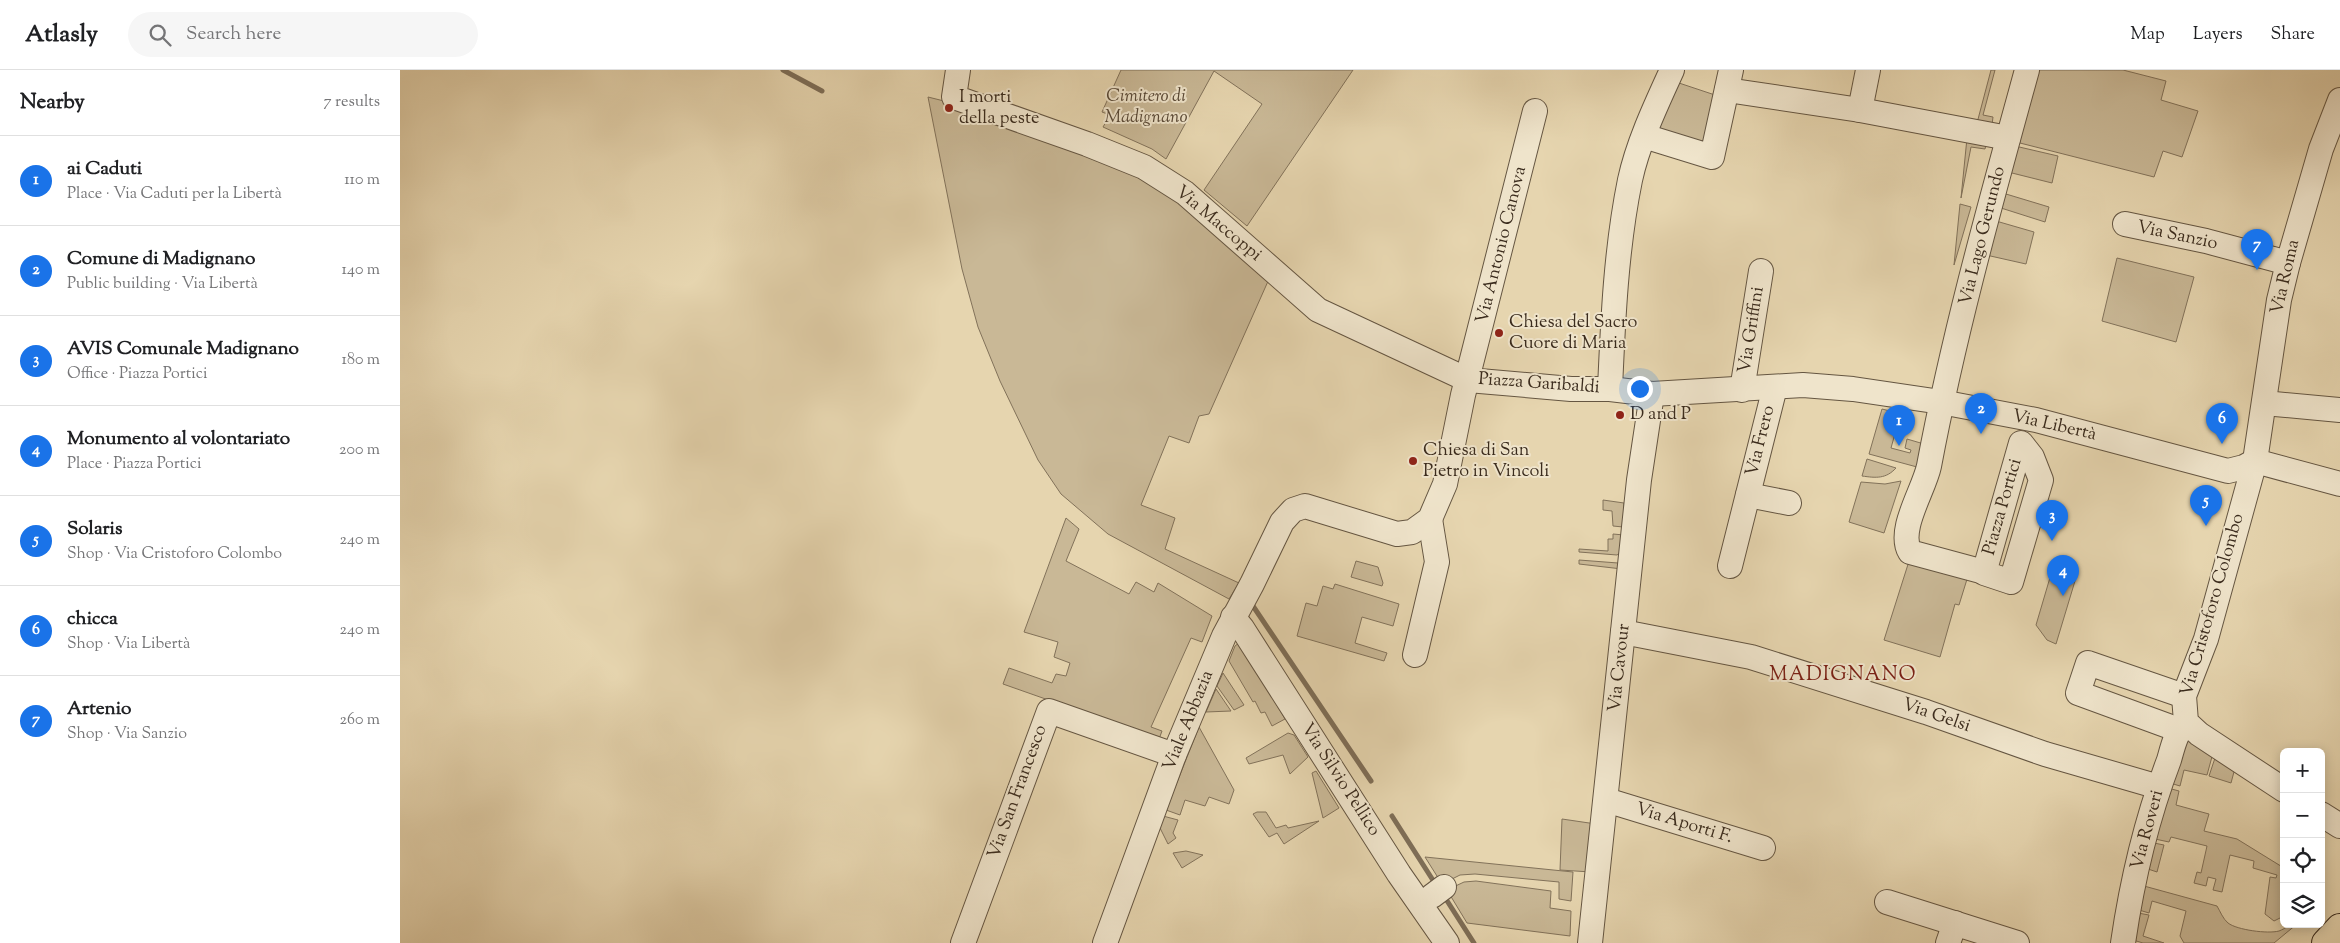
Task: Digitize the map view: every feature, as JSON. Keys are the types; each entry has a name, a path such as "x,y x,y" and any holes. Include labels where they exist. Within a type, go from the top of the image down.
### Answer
{"main road":[{"path":"2326,943 2340,928"}],"street":[{"name":"Via Maccoppi","path":"958,70 954,98 1087,144 1144,168 1185,193 1318,310 1468,380"},
{"path":"1610,389 1615,283 1630,180 1644,136 1672,70"},
{"path":"1860,110 1868,70"},
{"name":"Via Lago Gerundo","path":"1984,572 1910,552 1906,545 1906,534 1928,472 1941,402 2027,70"},
{"path":"1644,136 1712,158 1729,80 1860,110 2008,138"},
{"name":"Via Roma","path":"2255,460 2280,300 2288,263 2321,149 2340,100"},
{"name":"Via Antonio Canova","path":"1430,519 1445,484 1463,395 1535,111"},
{"name":"Via Sanzio","path":"2125,224 2206,241 2288,263"},
{"name":"Via Griffini","path":"1742,390 1761,271"},
{"name":"Piazza Garibaldi","path":"1468,380 1561,388 1610,389"},
{"name":"Via Libertà","path":"1610,389 1652,394 1803,385 1941,402 2036,420 2228,471 2244,467 2255,460"},
{"name":"Via Frero","path":"1730,566 1775,387"},
{"name":"Via Cavour","path":"1590,943 1639,480 1652,394"},
{"path":"2264,403 2340,410"},
{"name":"Piazza Portici","path":"1984,572 2011,582 2041,480 2032,457 2021,443 2036,420"},
{"path":"2255,460 2340,484"},
{"name":"Via Cristoforo Colombo","path":"2255,460 2206,639 2184,696 2182,726 2199,734 2280,787"},
{"name":"Via Frero","path":"1748,495 1789,503"},
{"name":"Viale Abbazia","path":"1105,943 1174,755 1233,617 1282,522 1292,510 1305,506 1397,534 1412,532 1430,519"},
{"path":"1415,655 1437,562 1430,519"},
{"name":"Via Silvio Pellico","path":"1233,617 1447,943"},
{"name":"Via Gelsi","path":"1623,632 1750,657 1926,712 2045,754 2159,787"},
{"path":"2182,726 2078,693 2088,663 2184,696"},
{"name":"Via San Francesco","path":"963,943 1049,711 1174,755"},
{"name":"Via Roveri","path":"2123,943 2128,908 2159,787 2182,726"},
{"name":"Via Aporti F.","path":"1606,800 1763,848"},
{"path":"2325,817 2340,826"},
{"path":"1888,902 1951,933 2017,943"}],"green space":[{"name":"Cimitero di Madignano","path":"1121,70 1353,70 1247,226 1204,190 1262,104 1214,71 1166,159 1152,149 1103,127 1110,115 1102,112"},
{"path":"1991,70 1995,70 1983,115 1993,117 1992,125 1977,123"},
{"path":"2036,70 2123,70 2166,81 2161,100 2198,111 2182,157 2163,151 2154,177 2016,142"},
{"path":"1679,83 1715,95 1706,137 1703,141 1697,141 1659,127"},
{"path":"928,97 952,103 1141,177 1170,196 1269,279 1209,414 1199,416 1189,443 1169,436 1141,505 1175,518 1165,549 1239,583 1229,599 1108,534 1061,494 1038,460 1000,381 978,327 962,269"},
{"path":"1967,138 1987,141 1985,149 1971,147 1961,198"},
{"path":"2015,146 2058,156 2052,183 2008,172"},
{"path":"2006,194 2049,207 2045,222 2001,208"},
{"path":"1960,204 1971,207 1954,265"},
{"path":"1996,221 2034,232 2026,264 1986,255"},
{"path":"2117,258 2194,277 2176,342 2102,321"},
{"path":"1882,409 1906,415 1901,431 1896,430 1891,448 1910,453 1911,450 1905,448 1907,439 1924,444 1917,467 1869,454"},
{"path":"1867,459 1896,468 1892,472 1880,477 1862,476"},
{"path":"1901,481 1884,533 1849,522 1861,482 1885,484"},
{"path":"1603,500 1624,503 1623,527 1613,526 1612,511 1603,510"},
{"path":"1066,518 1079,529 1066,561 1129,594 1136,582 1154,592 1158,583 1212,616 1202,642 1191,638 1151,727 1162,731 1159,739 1003,684 1009,668 1052,683 1056,674 1066,676 1070,663 1054,657 1058,642 1024,632"},
{"path":"1613,534 1624,535 1623,551 1617,555 1579,552 1579,549 1608,551 1608,539 1613,539"},
{"path":"1910,558 1968,576 1959,605 1955,604 1940,657 1884,640"},
{"path":"1579,560 1618,563 1622,565 1622,569 1579,564"},
{"path":"1356,561 1378,567 1383,583 1382,586 1351,577"},
{"path":"2054,564 2078,571 2056,644 2047,640 2036,625"},
{"path":"1335,584 1399,604 1393,626 1362,617 1355,643 1387,653 1384,661 1297,636 1306,603 1317,606 1323,586 1333,589"},
{"path":"1240,642 1285,719 1272,726 1265,712 1261,713 1255,701 1253,702 1229,661 1235,646"},
{"path":"1223,673 1244,705 1234,710 1217,686"},
{"path":"1216,689 1231,711 1206,712"},
{"path":"1199,727 1234,790 1229,804 1209,797 1205,806 1185,800 1180,815 1166,810"},
{"path":"1288,733 1294,735 1308,757 1290,774 1283,755 1249,764 1246,758"},
{"path":"2189,740 2213,753 2207,775 2184,770 2180,786 2170,783 2181,746"},
{"path":"2216,755 2235,768 2231,783 2209,776"},
{"path":"1316,771 1339,808 1323,818 1312,773"},
{"path":"2168,788 2179,791 2176,805 2209,814 2204,831 2237,839 2280,866 2280,918 2274,921 2265,914 2270,877 2276,878 2277,875 2253,868 2254,861 2230,855 2222,892 2213,890 2216,879 2208,877 2206,886 2194,883 2197,872 2201,873 2207,846 2171,837 2169,842 2155,839"},
{"path":"1266,812 1276,828 1286,825 1288,828 1319,821 1284,844 1277,833 1269,837 1253,814"},
{"path":"1163,816 1178,820 1173,833 1176,838 1168,844 1159,826"},
{"path":"1562,819 1596,824 1591,872 1560,870"},
{"path":"2154,843 2164,845 2157,872 2148,869"},
{"path":"1186,851 1203,855 1182,868 1173,853"},
{"path":"1425,857 1573,872 1571,901 1559,899 1559,882 1475,874 1460,875 1442,884"},
{"path":"1476,881 1551,891 1550,908 1571,911 1570,936 1467,923 1447,890 1464,882"},
{"path":"2144,886 2217,906 2228,923 2245,929 2274,932 2292,928 2274,943 2184,943 2180,936 2186,911 2152,901 2149,913 2139,910"},
{"path":"2138,913 2149,915 2143,936 2164,943 2143,943 2133,940"}],"waterway":[{"path":"783,70 822,91"},
{"path":"1253,606 1371,781"},
{"path":"1392,816 1436,885"},
{"path":"1444,896 1474,943"}],"place":[{"name":"I morti della peste","path":"949,108"},
{"name":"Artenio","path":"2257,270"},
{"name":"Chiesa del Sacro Cuore di Maria","path":"1499,333"},
{"name":"D and P","path":"1620,415"},
{"name":"Comune di Madignano","path":"1981,434"},
{"name":"chicca","path":"2222,444"},
{"name":"ai Caduti","path":"1899,446"},
{"name":"Chiesa di San Pietro in Vincoli","path":"1413,461"},
{"name":"Solaris","path":"2206,526"},
{"name":"AVIS Comunale Madignano","path":"2052,541"},
{"name":"Monumento al volontariato","path":"2063,596"}],"district":[{"name":"MADIGNANO","path":"1843,675"}]}
